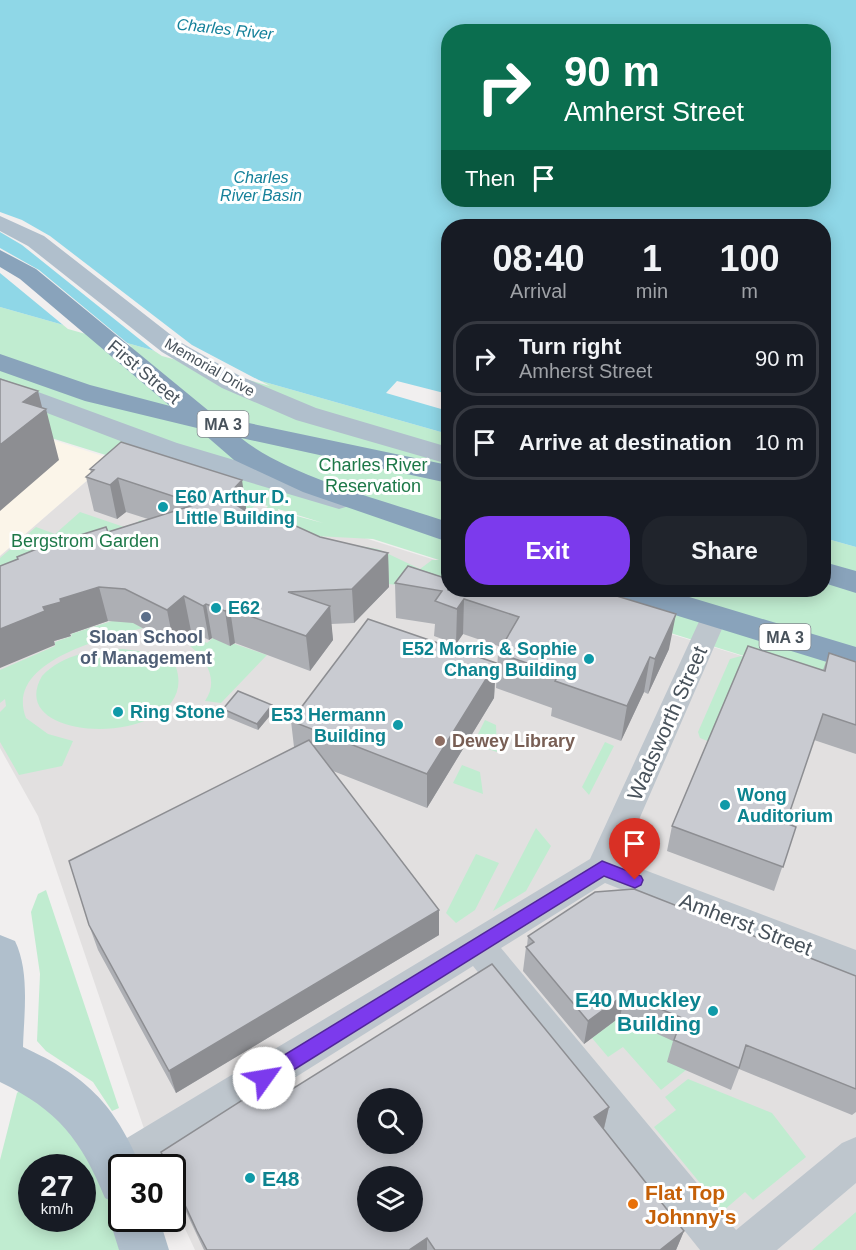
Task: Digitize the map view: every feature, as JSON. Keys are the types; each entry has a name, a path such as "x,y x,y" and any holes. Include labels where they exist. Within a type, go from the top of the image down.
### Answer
{"highway":[{"name":"First Street","path":"0,257 28,274 236,448 290,477 395,515"},
{"name":"MA 3","path":"0,362 115,401 441,472"},
{"name":"MA 3","path":"395,515 441,530"},
{"path":"831,574 856,582"},
{"name":"MA 3","path":"683,597 720,602 856,659"}],"main road":[{"name":"Memorial Drive","path":"0,222 36,241 171,347 249,391 296,410 441,454"},
{"path":"0,386 176,452 290,487 395,515"},
{"path":"0,954 3,998 0,1056 48,1081 79,1104 94,1125 109,1154"},
{"path":"138,1232 144,1250"}],"street":[{"name":"Wadsworth Street","path":"602,868 720,602"},
{"path":"150,1154 602,868"},
{"name":"Amherst Street","path":"602,868 856,966"},
{"path":"478,946 726,1250"},
{"path":"745,1250 856,1157"}],"shaded area":[{"path":"0,423 112,459 0,556"},
{"path":"112,459 441,562 441,597 551,597 856,691 856,1250 195,1250 186,1231 186,1154 153,1154 38,816 0,748 0,556"}],"green space":[{"name":"Charles River Reservation","path":"0,307 441,432 441,596 400,585 375,583 340,543 378,549 420,569 432,560 439,560 373,539 315,536 294,529 289,514 323,523 278,509 283,529 254,521 268,506 240,497 256,504 248,512 205,486 0,422"},
{"name":"Bergstrom Garden","path":"80,512 130,529 140,520 196,540 0,600 0,558 36,527 55,534"},
{"path":"831,540 856,547 856,691 710,742 700,738 698,732 730,659 741,656 760,661 555,597 831,597"},
{"path":"131,615 143,628 106,638 62,655 43,667 30,681 23,698 26,718 48,734 73,741 62,766 19,775 0,742 0,712 6,706 5,699 0,703 0,670 55,646 55,642 72,636 71,634"},
{"path":"214,637 267,655 221,703 205,701 211,686 211,678 206,664 190,646 198,639 207,643"},
{"path":"123,649 161,654 176,667 176,694 161,713 134,724 103,729 73,726 49,716 37,700 42,676 59,662 80,654"},
{"path":"485,720 496,725 497,752 473,744"},
{"path":"605,742 614,746 589,795 582,787"},
{"path":"462,765 480,772 483,794 453,783"},
{"path":"536,828 551,846 526,891 493,911"},
{"path":"476,854 499,863 475,910 456,923 446,913"},
{"path":"46,890 119,1108 112,1111 93,1082 46,1051 37,1041 40,974 31,912 38,894"},
{"path":"620,1017 675,1041 686,1070 661,1090 623,1047 608,1057 592,1038"},
{"path":"688,1079 772,1113 806,1157 753,1200 745,1192 723,1211 654,1127 676,1110 665,1097"},
{"path":"22,1088 84,1138 91,1154 18,1154 18,1232 96,1232 96,1167 108,1196 108,1232 123,1232 130,1250 0,1250 0,1160 17,1093"},
{"path":"856,1212 856,1250 812,1250"}],"water":[{"name":"Charles River Basin","path":"0,0 856,0 856,547 831,540 831,219 441,219 441,432 0,307"}],"pier":[{"path":"0,212 22,220 50,236 192,345 270,386 162,356 22,245 0,232"},
{"path":"0,248 39,270 132,347 68,329 0,273"},
{"path":"397,381 441,392 441,409 386,393"}],"building":[{"path":"0,379 38,391 23,402 46,409 0,445"},
{"path":"121,442 242,480 225,498 254,516 263,511 320,537 388,553 352,589 288,592 330,606 306,636 230,609 225,611 206,604 203,606 184,596 167,610 125,589 99,587 60,599 61,602 43,607 45,611 0,629 0,566 39,548 106,527 108,532 197,504 118,478 110,485 86,477 94,470 90,469"},
{"path":"408,566 441,577 441,591 395,583"},
{"path":"441,592 441,597 620,597 676,614 655,659 650,657 627,706 555,681 559,674 498,653 519,617 464,599 457,609 435,601"},
{"name":"E53 Hermann Building","path":"368,619 496,663 427,774 291,721"},
{"path":"748,646 825,671 829,653 856,662 856,725 823,714 786,823 796,827 783,867 672,826"},
{"path":"238,691 272,705 257,724 223,709"},
{"path":"309,740 439,910 169,1071 89,925 69,861"},
{"name":"E40 Muckley Building","path":"634,889 856,976 856,1089 746,1045 739,1068 674,1040 682,1018 625,994 588,1021 526,947 534,942 528,936 595,892"},
{"path":"492,964 609,1107 594,1117 684,1231 660,1250 435,1250 427,1238 409,1250 207,1250 186,1207 186,1154 162,1154 161,1152 277,1078 286,1093"}],"place":[{"name":"E60 Arthur D. Little Building","path":"163,507"},
{"name":"E62","path":"216,608"},
{"name":"Sloan School of Management","path":"146,617"},
{"name":"E52 Morris & Sophie Chang Building","path":"589,659"},
{"name":"Ring Stone","path":"118,712"},
{"name":"E53 Hermann Building","path":"398,725"},
{"name":"Dewey Library","path":"440,741"},
{"name":"Wong Auditorium","path":"725,805"},
{"name":"E40 Muckley Building","path":"713,1011"},
{"name":"E48","path":"250,1178"},
{"name":"Flat Top Johnny's","path":"633,1204"}],"route":[{"path":"264,1078 602,868 635,880"}],"water label":[{"name":"Charles River","path":"225,29"}]}
